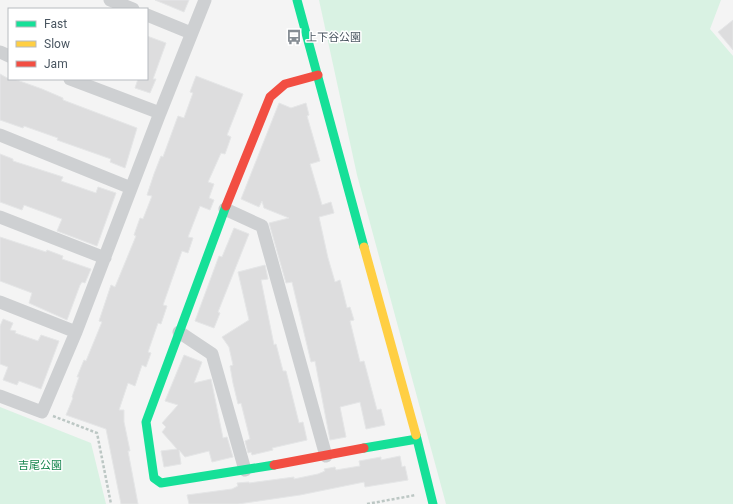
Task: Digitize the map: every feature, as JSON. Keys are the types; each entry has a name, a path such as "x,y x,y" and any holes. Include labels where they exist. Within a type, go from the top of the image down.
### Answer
{"street":[{"path":"110,0 130,8"},
{"path":"0,396 42,412 76,332 205,0"},
{"path":"297,0 417,439 433,504"},
{"path":"148,15 191,33"},
{"path":"318,75 287,83 274,91 225,209 146,422 154,478 161,483 246,470 417,439"},
{"path":"73,80 160,113"},
{"path":"0,135 131,188"},
{"path":"225,209 262,226 326,456"},
{"path":"0,217 105,258"},
{"path":"0,302 76,332"},
{"path":"179,332 212,354 246,470"}],"path":[{"path":"42,412 97,433 111,504"},
{"path":"367,504 431,493"}],"green space":[{"path":"319,0 721,0 710,29 733,56 733,504 446,504 357,175"},
{"name":"吉尾公園","path":"0,407 91,443 106,504 0,504"}],"building":[{"path":"155,0 189,0 184,12"},
{"path":"733,20 733,50 718,32"},
{"path":"148,36 166,43 153,79 156,79 150,93 135,88 138,80 148,80"},
{"path":"0,74 8,78 8,80 17,80 42,89 63,98 63,100 137,128 125,168 110,162 111,159 57,140 58,138 24,126 23,128 0,120"},
{"path":"196,76 243,94 227,135 231,137 225,154 221,153 208,182 214,184 209,198 214,200 210,210 200,206 188,237 193,238 188,253 182,251 163,305 167,306 161,324 158,323 148,352 151,353 146,367 142,365 135,386 128,383 119,410 124,410 124,422 130,451 128,451 138,504 121,504 106,429 66,415 79,377 77,377 84,360 86,361 102,322 99,321 111,285 115,287 136,236 134,235 140,218 143,219 152,196 147,195 154,174 161,156 163,157 178,116 184,118 193,93 190,92"},
{"path":"279,103 291,108 306,103 309,115 307,116 320,161 310,164 322,205 331,202 334,213 319,217 328,258 335,282 340,280 347,308 350,307 354,320 350,321 360,362 364,361 377,410 381,409 385,425 366,429 360,402 340,407 346,437 330,440 315,361 311,362 292,282 286,283 269,223 289,218 264,208 262,201 259,207 241,199"},
{"path":"0,154 13,159 13,161 63,177 61,181 96,193 98,187 116,193 97,246 57,231 62,219 24,205 22,210 0,202"},
{"path":"234,228 249,234 218,312 220,313 214,328 195,321 219,256 222,257"},
{"path":"0,237 46,252 47,250 63,256 62,259 91,269 85,283 82,282 80,285 67,320 29,303 32,293 0,281"},
{"path":"265,265 268,279 261,280 274,345 276,344 283,371 286,371 299,423 303,422 307,440 272,448 273,450 252,455 251,452 248,453 245,441 250,439 241,403 238,404 233,383 230,366 233,365 229,347 222,337 249,320 238,272"},
{"path":"3,319 13,323 10,330 16,331 15,333 38,341 41,335 59,341 41,389 19,381 17,385 3,380 8,367 0,364 0,326"},
{"path":"184,355 202,362 194,383 211,379 223,438 227,437 233,457 212,462 209,451 185,457 179,450 181,464 164,467 161,451 177,449 162,432 166,427 162,423 178,405 165,401"},
{"path":"400,456 402,467 405,466 408,480 365,487 364,482 300,495 238,504 189,504 187,495 232,489 238,486 237,483 249,483 294,477 294,479 318,474 325,471 324,469 335,467 336,470 360,466 359,461 381,457 381,460"}],"traffic: fast":[{"path":"297,0 364,247"},
{"path":"226,206 146,422 154,478 161,483 274,465"},
{"path":"416,435 433,504"},
{"path":"364,448 417,439"}],"traffic: slow":[{"path":"364,247 416,435"}],"traffic: jam":[{"path":"226,206 270,97 285,84 318,75"},
{"path":"274,465 364,448"}],"place":[{"name":"上下谷公園","path":"294,37"}]}
